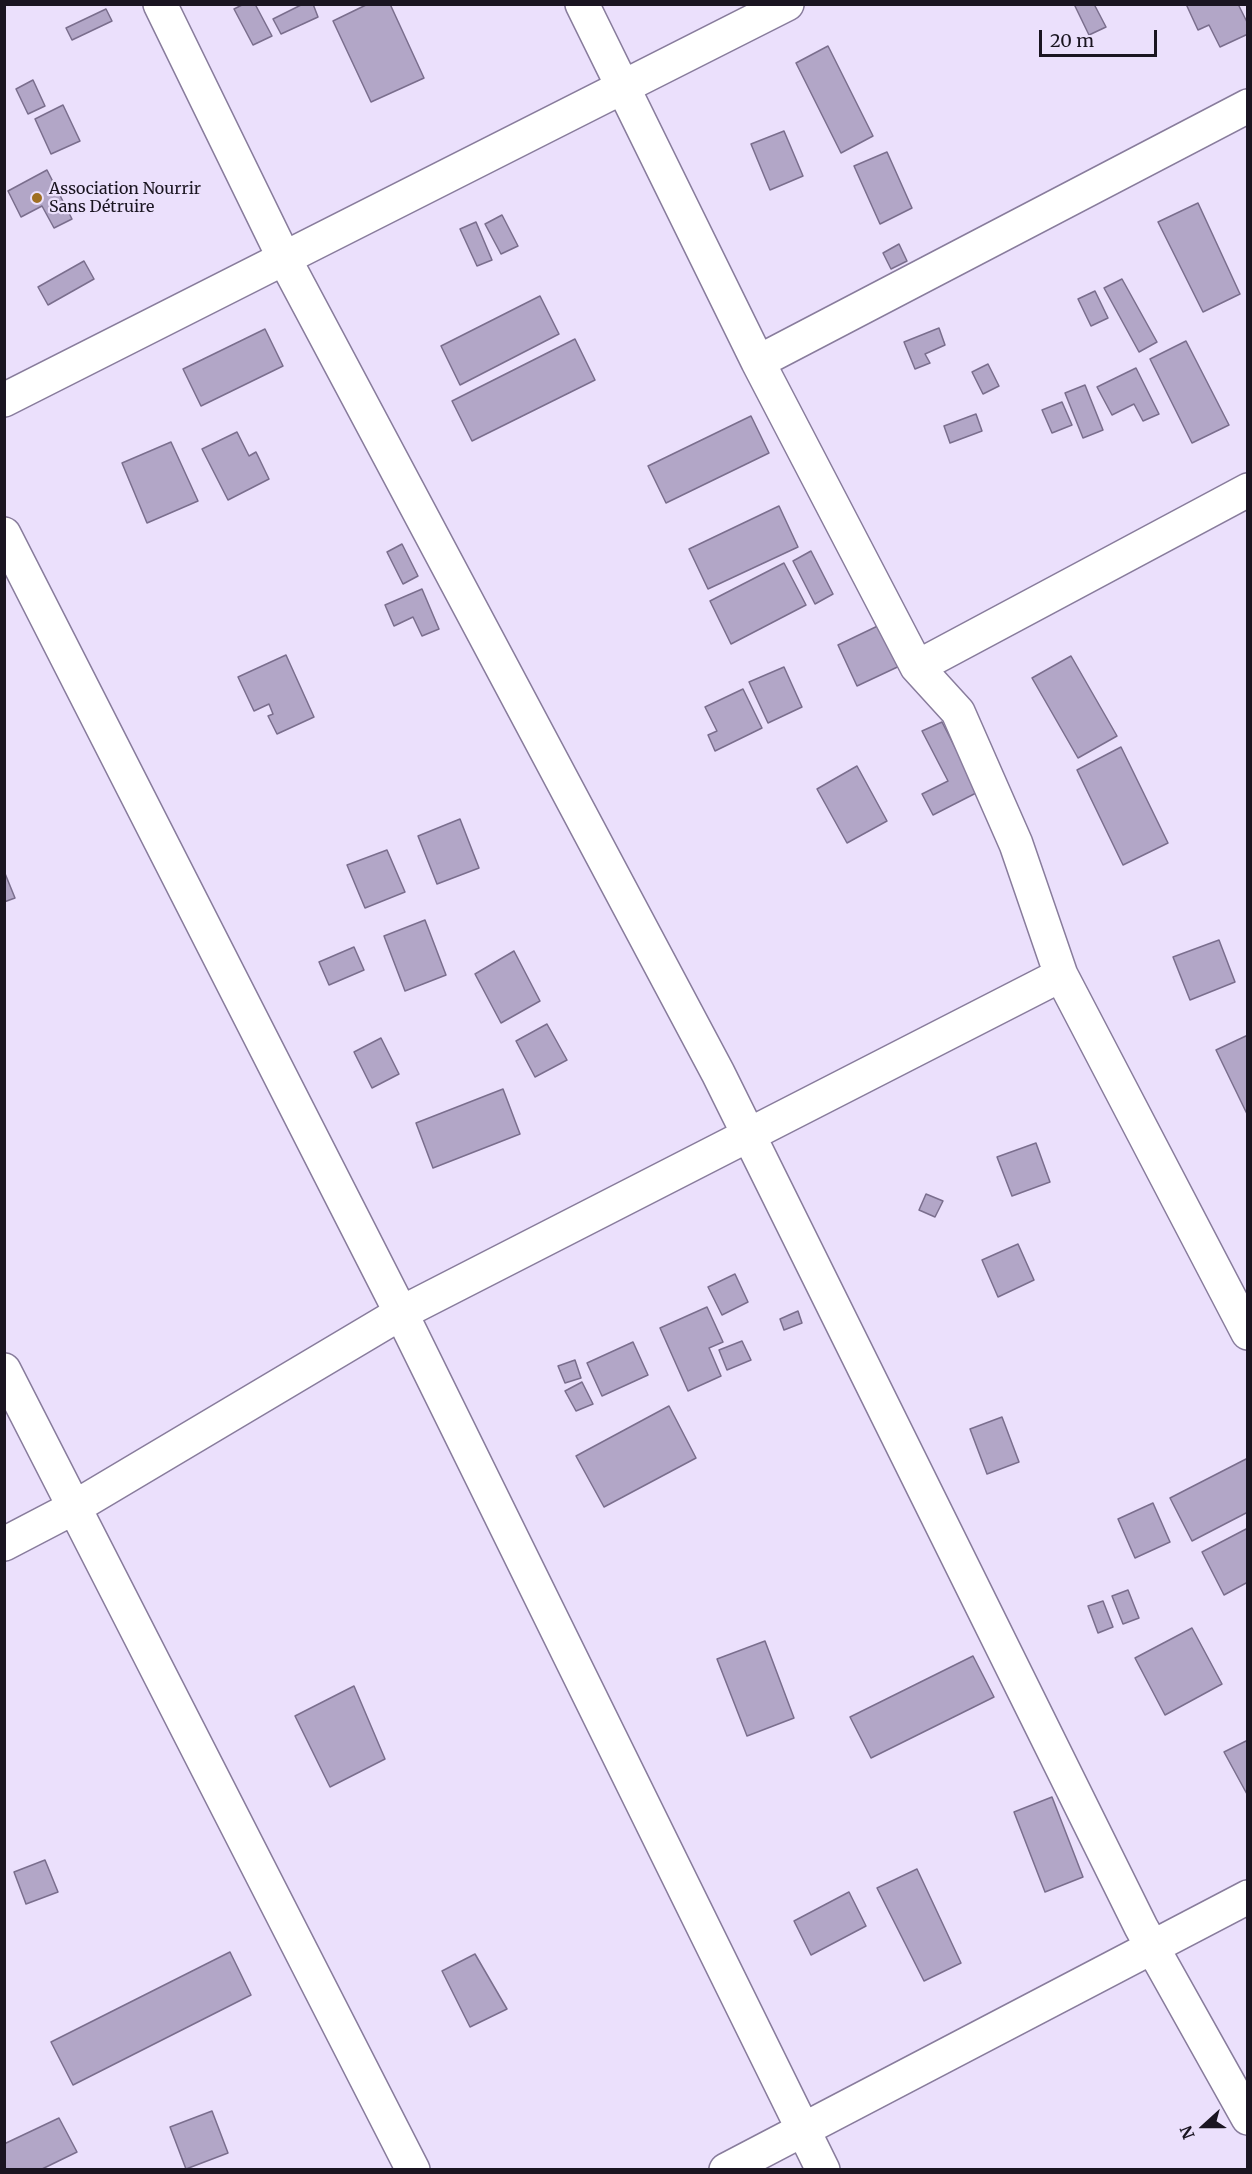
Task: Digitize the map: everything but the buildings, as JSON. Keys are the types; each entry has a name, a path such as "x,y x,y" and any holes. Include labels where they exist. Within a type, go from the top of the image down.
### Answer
{"street":[{"path":"160,4 284,258 718,1072 1141,1927 1248,2118"},
{"path":"582,4 758,362 917,667 958,712 1016,844 1061,975 1248,1333"},
{"path":"4,400 787,4"},
{"path":"758,362 1248,106"},
{"path":"917,667 1248,490"},
{"path":"4,534 401,1313 823,2169"},
{"path":"4,1544 75,1507 401,1313 1061,975"},
{"path":"4,1370 413,2169"},
{"path":"726,2169 1248,1897"}],"place":[{"name":"Association Nourrir Sans Détruire","path":"37,198"}]}
